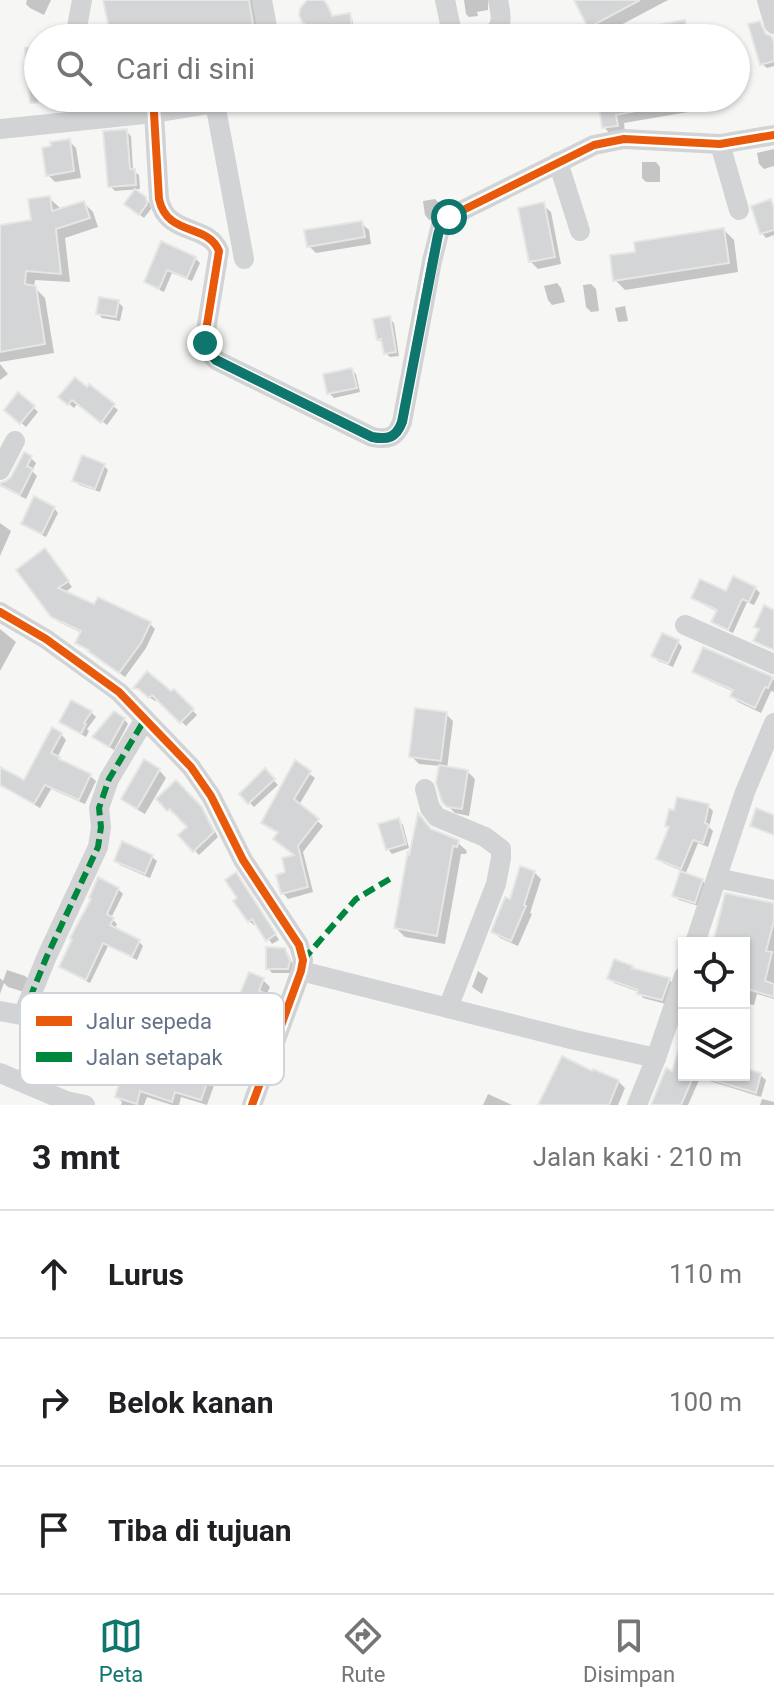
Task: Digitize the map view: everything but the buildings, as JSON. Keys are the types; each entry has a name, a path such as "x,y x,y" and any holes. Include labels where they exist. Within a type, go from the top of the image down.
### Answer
{"street":[{"path":"78,24 82,0"},
{"path":"262,0 266,24"},
{"path":"445,0 450,24"},
{"path":"498,0 502,19 500,24"},
{"path":"767,0 774,24"},
{"path":"0,129 160,112"},
{"path":"217,112 244,259"},
{"path":"154,113 161,209 167,218 210,239 219,251 206,331 205,343 209,352 216,360 242,374 372,437 385,439 393,437 402,422 432,261 441,225 449,217 594,145 624,139 720,144 774,135"},
{"path":"720,144 739,210"},
{"path":"558,162 580,231"},
{"path":"0,470 15,441"},
{"path":"0,612 58,647 119,692 191,767 211,796 243,860 299,945 303,960 301,971 284,1017"},
{"path":"685,625 774,664"},
{"path":"32,993 98,847 101,827 99,808 109,779 145,719"},
{"path":"697,937 745,792 774,723"},
{"path":"425,789 430,808 437,817 485,837 501,849 496,884 448,1008"},
{"path":"717,878 774,890"},
{"path":"301,971 656,1058"},
{"path":"637,1105 678,994"},
{"path":"0,1011 20,1014"},
{"path":"0,1073 20,1081"},
{"path":"29,1085 66,1101 85,1105"},
{"path":"252,1105 259,1085"}],"marked path":[{"path":"32,993 98,847 101,827 99,808 109,779 145,719"},
{"path":"303,960 356,899 393,877"}],"cycle path":[{"path":"154,113 159,199 163,211 179,225 206,236 219,251 206,331 205,343 209,352 216,360 372,437 383,438 394,435 402,422 432,261 441,225 449,217 594,145 624,139 720,144 774,135"},
{"path":"0,612 46,639 119,692 191,767 211,796 243,860 299,945 303,960 301,971 284,1017"},
{"path":"252,1105 259,1085"}],"route":[{"path":"205,343 216,360 242,374 372,437 393,437 402,422 438,235 441,225 449,217"}]}
